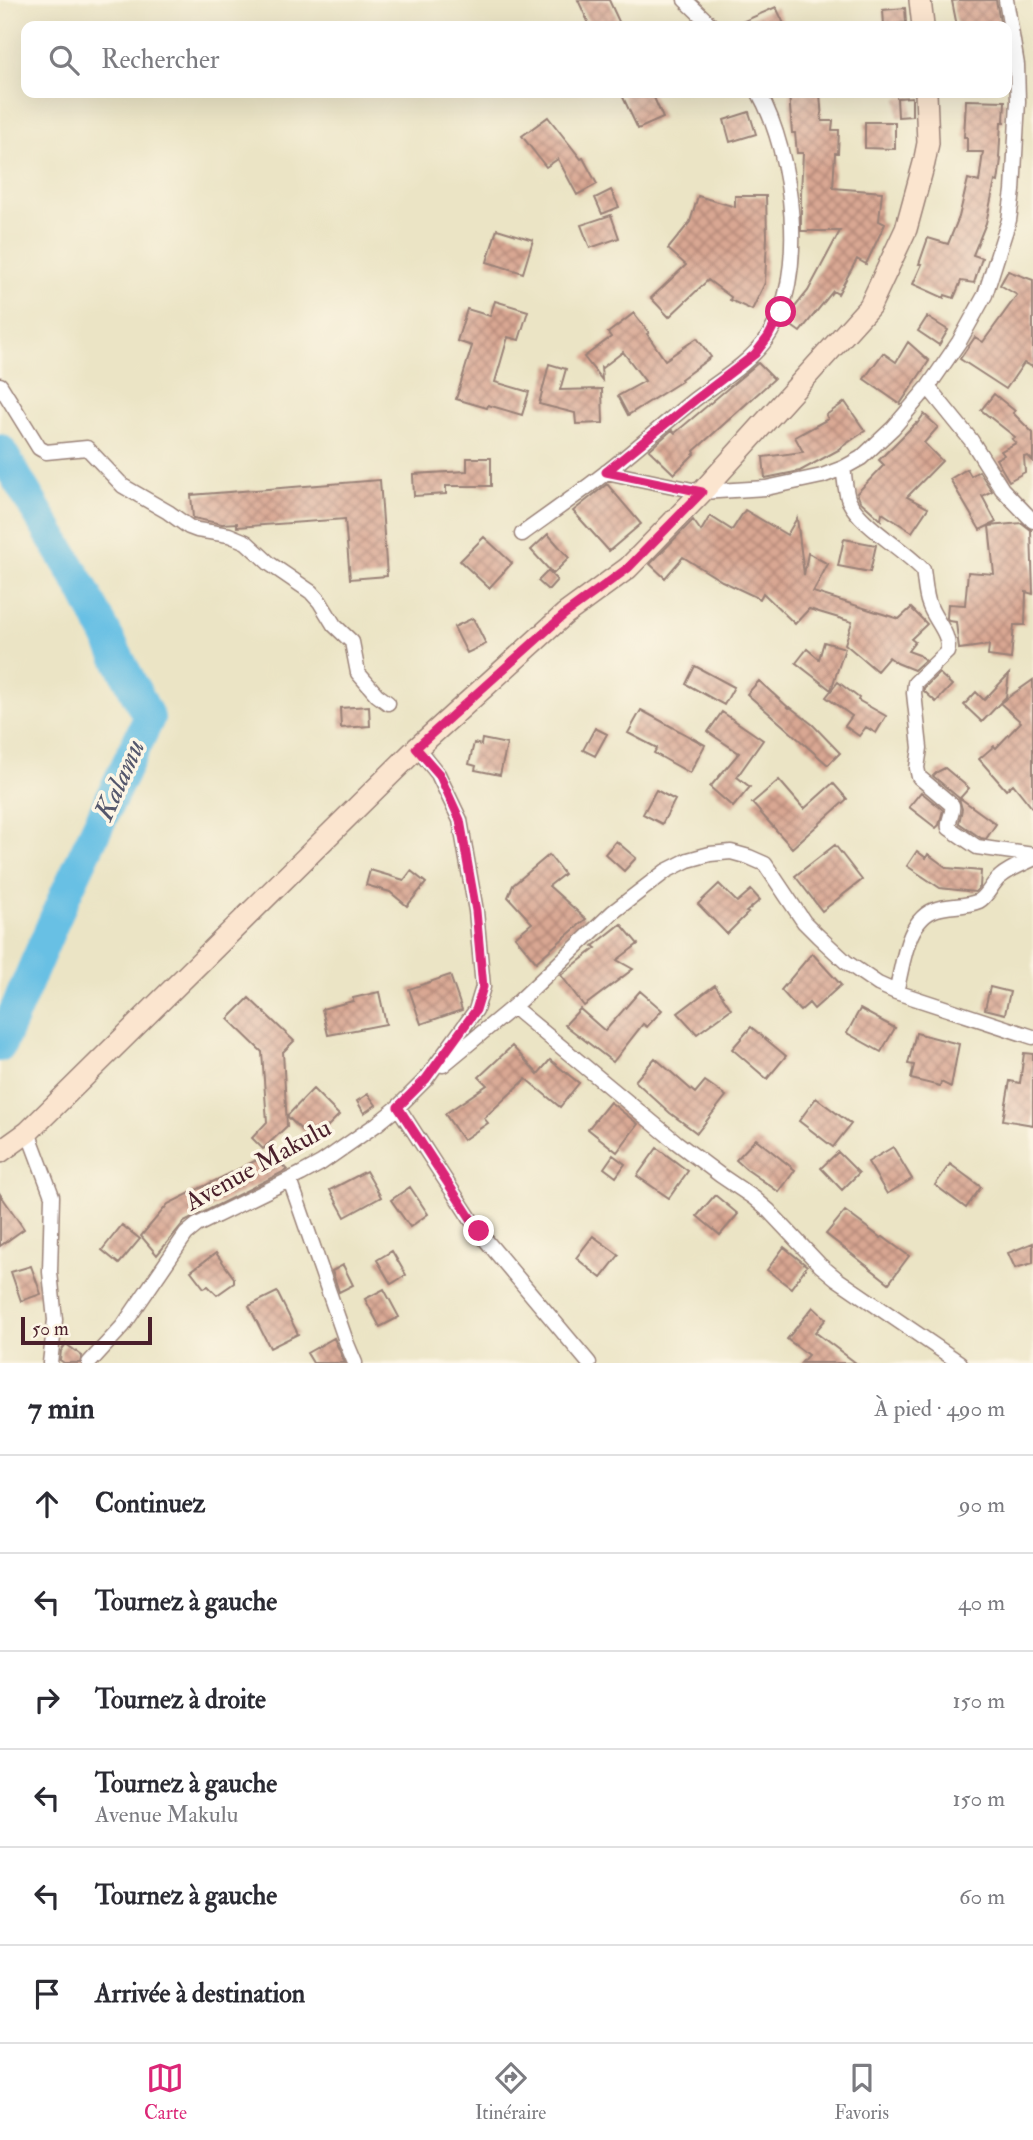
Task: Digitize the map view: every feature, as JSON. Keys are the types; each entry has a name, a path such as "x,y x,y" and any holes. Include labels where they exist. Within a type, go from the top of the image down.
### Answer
{"main road":[{"path":"920,0 922,21"},
{"path":"0,1152 28,1132 416,748 565,614 628,568 702,492 870,306 906,229 924,163 928,143 926,98"}],"street":[{"path":"685,0 707,21"},
{"path":"1006,0 1010,21"},
{"path":"606,472 702,492 766,488 822,476 843,468 861,458 893,428 928,387 959,342 985,295 1009,220 1018,101 1017,65 1012,35"},
{"path":"522,534 606,472 755,354 768,337 781,312 789,282 792,260 791,209 776,138 760,98"},
{"path":"0,385 40,448 46,452 87,448 122,486 189,527 229,535 246,542 270,564 301,584 320,602 334,625 352,642 358,673 377,695 388,703"},
{"path":"928,387 971,440 1002,489 1033,521"},
{"path":"843,468 848,499 856,511 923,569 928,603 949,646 947,652 915,683 920,748 917,768 919,777 952,805 949,828 977,847 1033,857"},
{"name":"Avenue Makulu","path":"89,1363 123,1326 186,1234 197,1224 321,1163 398,1107 426,1079 476,1010 483,987 476,911 460,820 439,774 416,748"},
{"path":"426,1079 513,1007 613,912 666,871 688,860 731,852 765,864 804,922 846,962 878,984 1033,1037"},
{"path":"896,992 914,927 922,918 934,909 982,899 1002,875 1033,857"},
{"path":"513,1007 676,1142 754,1198 837,1279 956,1362"},
{"path":"398,1107 479,1231 589,1363"},
{"path":"28,1132 52,1196 50,1272 55,1320 50,1363"},
{"path":"290,1180 355,1363"}],"building":[{"path":"578,0 609,0 619,21 588,21"},
{"path":"996,0 1000,21 956,21 952,1"},
{"path":"776,7 783,21 744,21"},
{"path":"905,8 906,21 884,21 883,10"},
{"path":"623,98 654,98 663,118 638,129"},
{"path":"789,98 820,98 822,121 833,121 832,130 839,130 833,188 882,192 879,221 885,224 866,264 857,259 838,294 833,291 800,332 786,322 808,291 840,231 801,231 803,153 797,153 795,133 792,133"},
{"path":"897,98 912,98 912,116 898,117"},
{"path":"966,100 1005,101 1004,122 1001,122 1001,159 998,182 995,181 986,223 973,255 982,258 974,283 961,281 954,298 945,295 944,298 913,284 922,264 919,264 928,238 948,244 959,217 968,179 979,182 983,152 967,152 967,137 964,137"},
{"path":"749,112 756,134 730,142 724,120"},
{"path":"548,117 581,159 583,158 597,184 577,195 558,159 546,167 522,136"},
{"path":"865,122 895,122 895,149 865,148"},
{"path":"611,190 619,207 602,214 595,198"},
{"path":"698,196 735,207 735,196 766,196 765,283 752,310 730,300 731,297 708,280 669,317 651,298 686,265 668,249 690,222"},
{"path":"611,215 619,238 590,248 581,225"},
{"path":"497,229 533,240 523,273 487,262"},
{"path":"1008,271 1033,280 1033,367 1024,363 1006,389 960,359 975,337 983,342 1017,295 1000,285"},
{"path":"495,301 528,311 519,340 508,337 495,382 529,392 522,415 456,399 472,346 457,341 467,309 490,316"},
{"path":"634,313 665,360 697,338 711,357 681,379 682,381 628,415 618,396 645,381 623,352 601,367 602,380 584,357 611,337 608,333"},
{"path":"927,317 948,330 939,345 918,331"},
{"path":"908,342 929,361 900,404 864,379 883,353 896,362"},
{"path":"758,363 774,379 694,451 674,474 649,450 672,430 675,433"},
{"path":"549,364 566,369 560,390 602,389 603,423 576,424 575,413 539,404"},
{"path":"994,394 1015,411 1013,413 1033,433 1033,461 1028,456 1024,457 1025,472 1009,481 996,459 1004,455 1001,451 1016,443 1012,439 1015,437 981,410"},
{"path":"845,402 865,431 842,448 800,471 765,478 763,457 803,452 795,437 828,419 826,415"},
{"path":"924,414 938,427 924,443 942,461 907,497 928,508 912,532 882,513 881,520 860,501 857,493 884,465 879,460"},
{"path":"467,458 491,458 491,486 446,486 446,494 414,496 413,474 467,471"},
{"path":"967,469 971,476 979,471 992,491 982,496 996,522 980,530 950,479"},
{"path":"380,480 387,576 350,579 345,519 237,527 237,523 222,524 193,518 191,495"},
{"path":"607,484 641,524 609,551 573,511"},
{"path":"745,510 787,535 797,518 804,575 808,553 828,564 813,592 899,619 911,608 927,624 911,639 915,642 908,651 925,660 914,670 889,657 877,671 845,644 852,622 809,609 795,624 763,593 760,599 722,581 683,557 665,578 650,564 693,520 701,531 710,516 732,530"},
{"path":"1022,523 1031,530 1033,594 1026,592 1025,625 1014,625 1011,659 988,656 989,645 959,649 956,622 947,618 948,604 965,605 968,572 994,574 989,526"},
{"path":"548,534 569,558 553,574 531,550"},
{"path":"484,537 512,563 489,588 460,561"},
{"path":"844,539 876,545 870,572 838,566"},
{"path":"548,571 557,580 548,590 538,581"},
{"path":"473,618 486,644 467,653 454,627"},
{"path":"824,642 845,648 831,690 796,663 807,649 819,659"},
{"path":"695,666 734,687 724,705 686,684"},
{"path":"939,673 952,685 936,702 924,688"},
{"path":"1009,674 1006,697 982,722 964,705 976,692 984,700"},
{"path":"1033,680 1033,809 1013,784 1006,790 979,759 994,746 996,748 1021,722 1000,703"},
{"path":"759,681 813,725 840,753 828,765 747,694"},
{"path":"838,682 859,698 858,700 886,716 876,733 866,727 859,736 845,726 852,716 826,697"},
{"path":"369,706 370,726 341,728 340,708"},
{"path":"641,710 705,745 690,773 654,753 657,748 628,733"},
{"path":"722,712 763,740 737,777 750,787 733,807 710,787 739,753 708,732"},
{"path":"595,728 607,734 595,756 583,750"},
{"path":"482,739 507,744 500,775 475,770 476,766 469,764 474,743 481,745"},
{"path":"945,768 969,788 960,798 996,824 986,839 959,823 962,809 959,798 933,776"},
{"path":"779,780 804,809 833,783 847,799 792,848 752,803"},
{"path":"656,790 675,800 662,824 643,814"},
{"path":"921,792 943,810 936,828 909,807"},
{"path":"616,841 636,858 624,871 605,854"},
{"path":"835,845 862,880 822,911 795,876"},
{"path":"917,851 926,858 928,854 947,868 981,871 980,887 975,892 940,888 907,866"},
{"path":"549,855 564,874 549,886 586,919 536,962 515,937 532,923 508,897 513,885"},
{"path":"370,870 404,880 411,871 426,883 407,906 390,892 366,885"},
{"path":"719,884 737,902 751,890 760,900 727,934 698,904"},
{"path":"621,924 638,944 617,960 633,969 584,1006 561,975"},
{"path":"812,953 841,985 814,1009 809,1003 800,1011 781,990"},
{"path":"450,975 462,1010 421,1024 409,989"},
{"path":"715,985 731,1009 697,1034 678,1013"},
{"path":"990,987 1010,992 1005,1014 985,1009"},
{"path":"640,991 662,1010 647,1027 643,1024 613,1062 565,1025 580,1009 605,1031"},
{"path":"379,992 386,1024 328,1035 322,1009"},
{"path":"249,998 294,1041 283,1052 287,1126 263,1149 252,1138 267,1122 262,1052 228,1019"},
{"path":"860,1009 895,1028 881,1052 847,1033"},
{"path":"751,1027 786,1056 767,1079 732,1049"},
{"path":"916,1033 959,1044 951,1087 941,1082 940,1086 911,1079 914,1065 908,1064"},
{"path":"512,1046 538,1074 550,1060 579,1083 560,1107 526,1079 484,1118 488,1123 463,1140 445,1114 487,1085 479,1077"},
{"path":"1024,1053 1033,1054 1033,1125 1003,1120 1010,1081 1020,1083"},
{"path":"655,1058 695,1093 705,1081 726,1096 697,1133 635,1081"},
{"path":"313,1089 339,1115 313,1141 287,1116"},
{"path":"368,1094 376,1105 364,1113 357,1101"},
{"path":"816,1098 851,1124 833,1147 799,1121"},
{"path":"610,1102 638,1124 617,1152 588,1129"},
{"path":"756,1139 795,1170 779,1192 736,1160"},
{"path":"893,1147 912,1179 887,1194 868,1162"},
{"path":"657,1148 688,1171 669,1198 637,1176"},
{"path":"838,1152 859,1173 842,1190 821,1168"},
{"path":"271,1153 287,1170 184,1222 157,1255 141,1236 168,1204"},
{"path":"613,1155 625,1164 616,1177 604,1168"},
{"path":"950,1164 981,1187 966,1208 935,1185"},
{"path":"366,1171 381,1197 345,1217 330,1190"},
{"path":"410,1187 428,1214 410,1227 391,1200"},
{"path":"0,1194 24,1229 0,1246"},
{"path":"715,1195 738,1214 720,1235 697,1216"},
{"path":"845,1211 909,1256 889,1283 826,1234"},
{"path":"122,1225 140,1239 119,1264 102,1250"},
{"path":"593,1236 619,1255 601,1278 576,1258"},
{"path":"1033,1243 1033,1263 1015,1268 1008,1253"},
{"path":"784,1247 807,1266 791,1288 767,1270"},
{"path":"392,1251 406,1275 391,1284 377,1260"},
{"path":"216,1253 234,1278 234,1283 217,1295 208,1286 204,1288 191,1271"},
{"path":"343,1265 353,1285 339,1292 332,1271"},
{"path":"31,1266 41,1294 21,1301 11,1272"},
{"path":"384,1289 399,1317 380,1327 365,1299"},
{"path":"277,1292 298,1334 270,1348 249,1306"},
{"path":"813,1307 826,1319 815,1332 856,1363 801,1363 808,1355 787,1339"},
{"path":"334,1338 345,1363 313,1363 307,1353"},
{"path":"66,1344 82,1356 80,1363 64,1363 60,1360 61,1351"}],"waterway":[{"name":"Kalamu","path":"0,450 82,587 149,718 65,895 0,1046"}],"route":[{"path":"479,1231 398,1107 426,1079 476,1010 483,987 476,911 460,820 439,774 416,748 565,614 628,568 702,492 606,472 755,354 768,337 781,312"}]}
